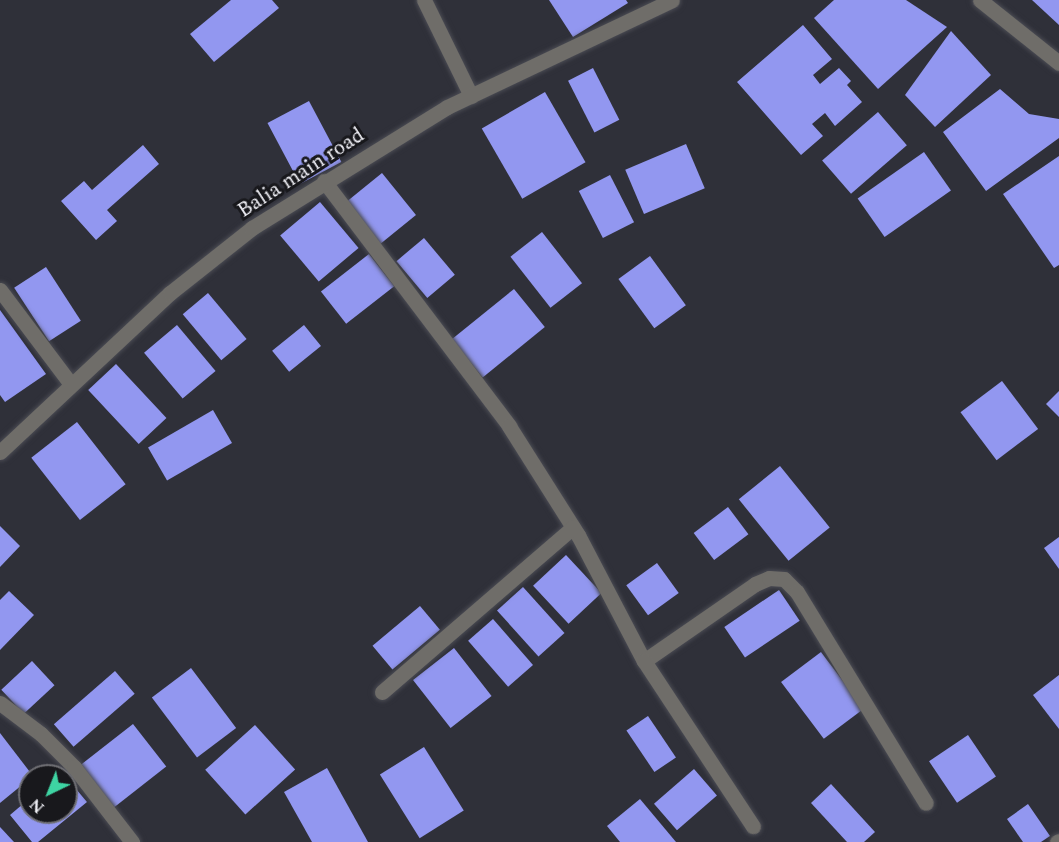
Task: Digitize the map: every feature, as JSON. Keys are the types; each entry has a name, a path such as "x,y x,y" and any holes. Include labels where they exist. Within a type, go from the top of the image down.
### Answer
{"street":[{"path":"424,0 471,96"},
{"name":"Balia main road","path":"0,452 70,384 170,293 252,228 324,181 471,96 672,0"},
{"path":"980,0 1059,63"},
{"path":"324,181 509,426 573,527 644,661 753,826"},
{"path":"0,290 70,384"},
{"path":"382,692 573,527"},
{"path":"644,661 755,584 769,578 784,579 797,592 926,803"},
{"path":"0,703 41,735 74,767 132,842"}],"building":[{"path":"231,0 272,0 279,8 214,62 190,34"},
{"path":"549,0 626,0 628,3 573,37"},
{"path":"834,0 906,0 947,27 878,89 814,18"},
{"path":"1032,0 1059,0 1059,25"},
{"path":"803,25 832,59 813,75 820,84 839,68 851,81 847,85 862,102 835,126 825,113 812,124 823,136 801,155 737,82"},
{"path":"951,31 991,75 935,127 905,95"},
{"path":"593,68 619,120 594,132 568,81"},
{"path":"1000,89 1029,114 1059,119 1059,138 986,191 943,132"},
{"path":"545,92 586,162 522,199 482,129"},
{"path":"309,101 341,162 300,184 268,123"},
{"path":"878,112 907,145 851,194 822,161"},
{"path":"686,144 705,188 644,214 625,170"},
{"path":"143,145 159,164 107,210 117,221 96,240 61,201 84,181 92,190"},
{"path":"924,152 951,191 885,237 858,198"},
{"path":"1059,156 1059,265 1054,268 1003,194"},
{"path":"382,173 416,215 379,245 345,203"},
{"path":"610,175 634,222 603,238 579,191"},
{"path":"320,202 359,248 319,281 280,235"},
{"path":"542,232 582,283 550,308 510,257"},
{"path":"424,238 455,275 427,298 396,261"},
{"path":"369,254 394,286 346,324 321,292"},
{"path":"650,256 686,305 654,328 618,279"},
{"path":"46,267 81,321 49,341 14,288"},
{"path":"514,289 545,327 483,377 452,339"},
{"path":"208,293 247,339 221,360 183,314"},
{"path":"0,310 46,374 5,402 0,395"},
{"path":"177,325 216,371 183,399 144,353"},
{"path":"304,325 321,346 289,372 272,351"},
{"path":"116,364 166,418 139,444 88,390"},
{"path":"1002,381 1038,429 997,460 960,412"},
{"path":"1059,391 1059,417 1046,404"},
{"path":"213,410 232,443 167,480 148,448"},
{"path":"77,422 126,484 80,520 31,458"},
{"path":"780,466 830,527 789,561 739,499"},
{"path":"728,507 748,534 714,560 694,533"},
{"path":"0,526 20,546 0,567"},
{"path":"1059,537 1059,569 1044,548"},
{"path":"566,555 601,593 569,624 533,586"},
{"path":"657,563 679,593 648,615 626,585"},
{"path":"523,587 564,633 538,656 497,610"},
{"path":"779,590 800,621 745,658 724,627"},
{"path":"9,591 34,615 0,650 0,600"},
{"path":"420,606 440,630 392,670 373,646"},
{"path":"493,619 533,665 508,687 468,641"},
{"path":"454,648 492,696 451,728 413,680"},
{"path":"821,652 864,709 824,739 781,682"},
{"path":"32,661 55,685 24,714 1,690"},
{"path":"191,668 236,728 197,757 152,697"},
{"path":"115,671 135,694 74,747 54,724"},
{"path":"1059,675 1059,729 1033,695"},
{"path":"648,716 676,757 654,772 626,731"},
{"path":"133,724 166,767 114,807 81,765"},
{"path":"255,725 295,770 245,814 205,770"},
{"path":"0,733 24,764 18,764 18,788 0,803"},
{"path":"968,735 996,776 957,803 929,761"},
{"path":"424,747 464,811 420,838 380,775"},
{"path":"327,768 368,842 312,842 284,792"},
{"path":"694,769 717,795 677,830 654,804"},
{"path":"831,784 875,832 864,842 847,842 811,803"},
{"path":"78,791 87,802 78,809"},
{"path":"640,799 676,842 620,842 607,826"},
{"path":"1028,804 1050,836 1041,842 1023,842 1007,819"},
{"path":"18,808 18,824 60,824 38,842 32,842 10,815"},
{"path":"0,827 14,842 0,842"}]}
